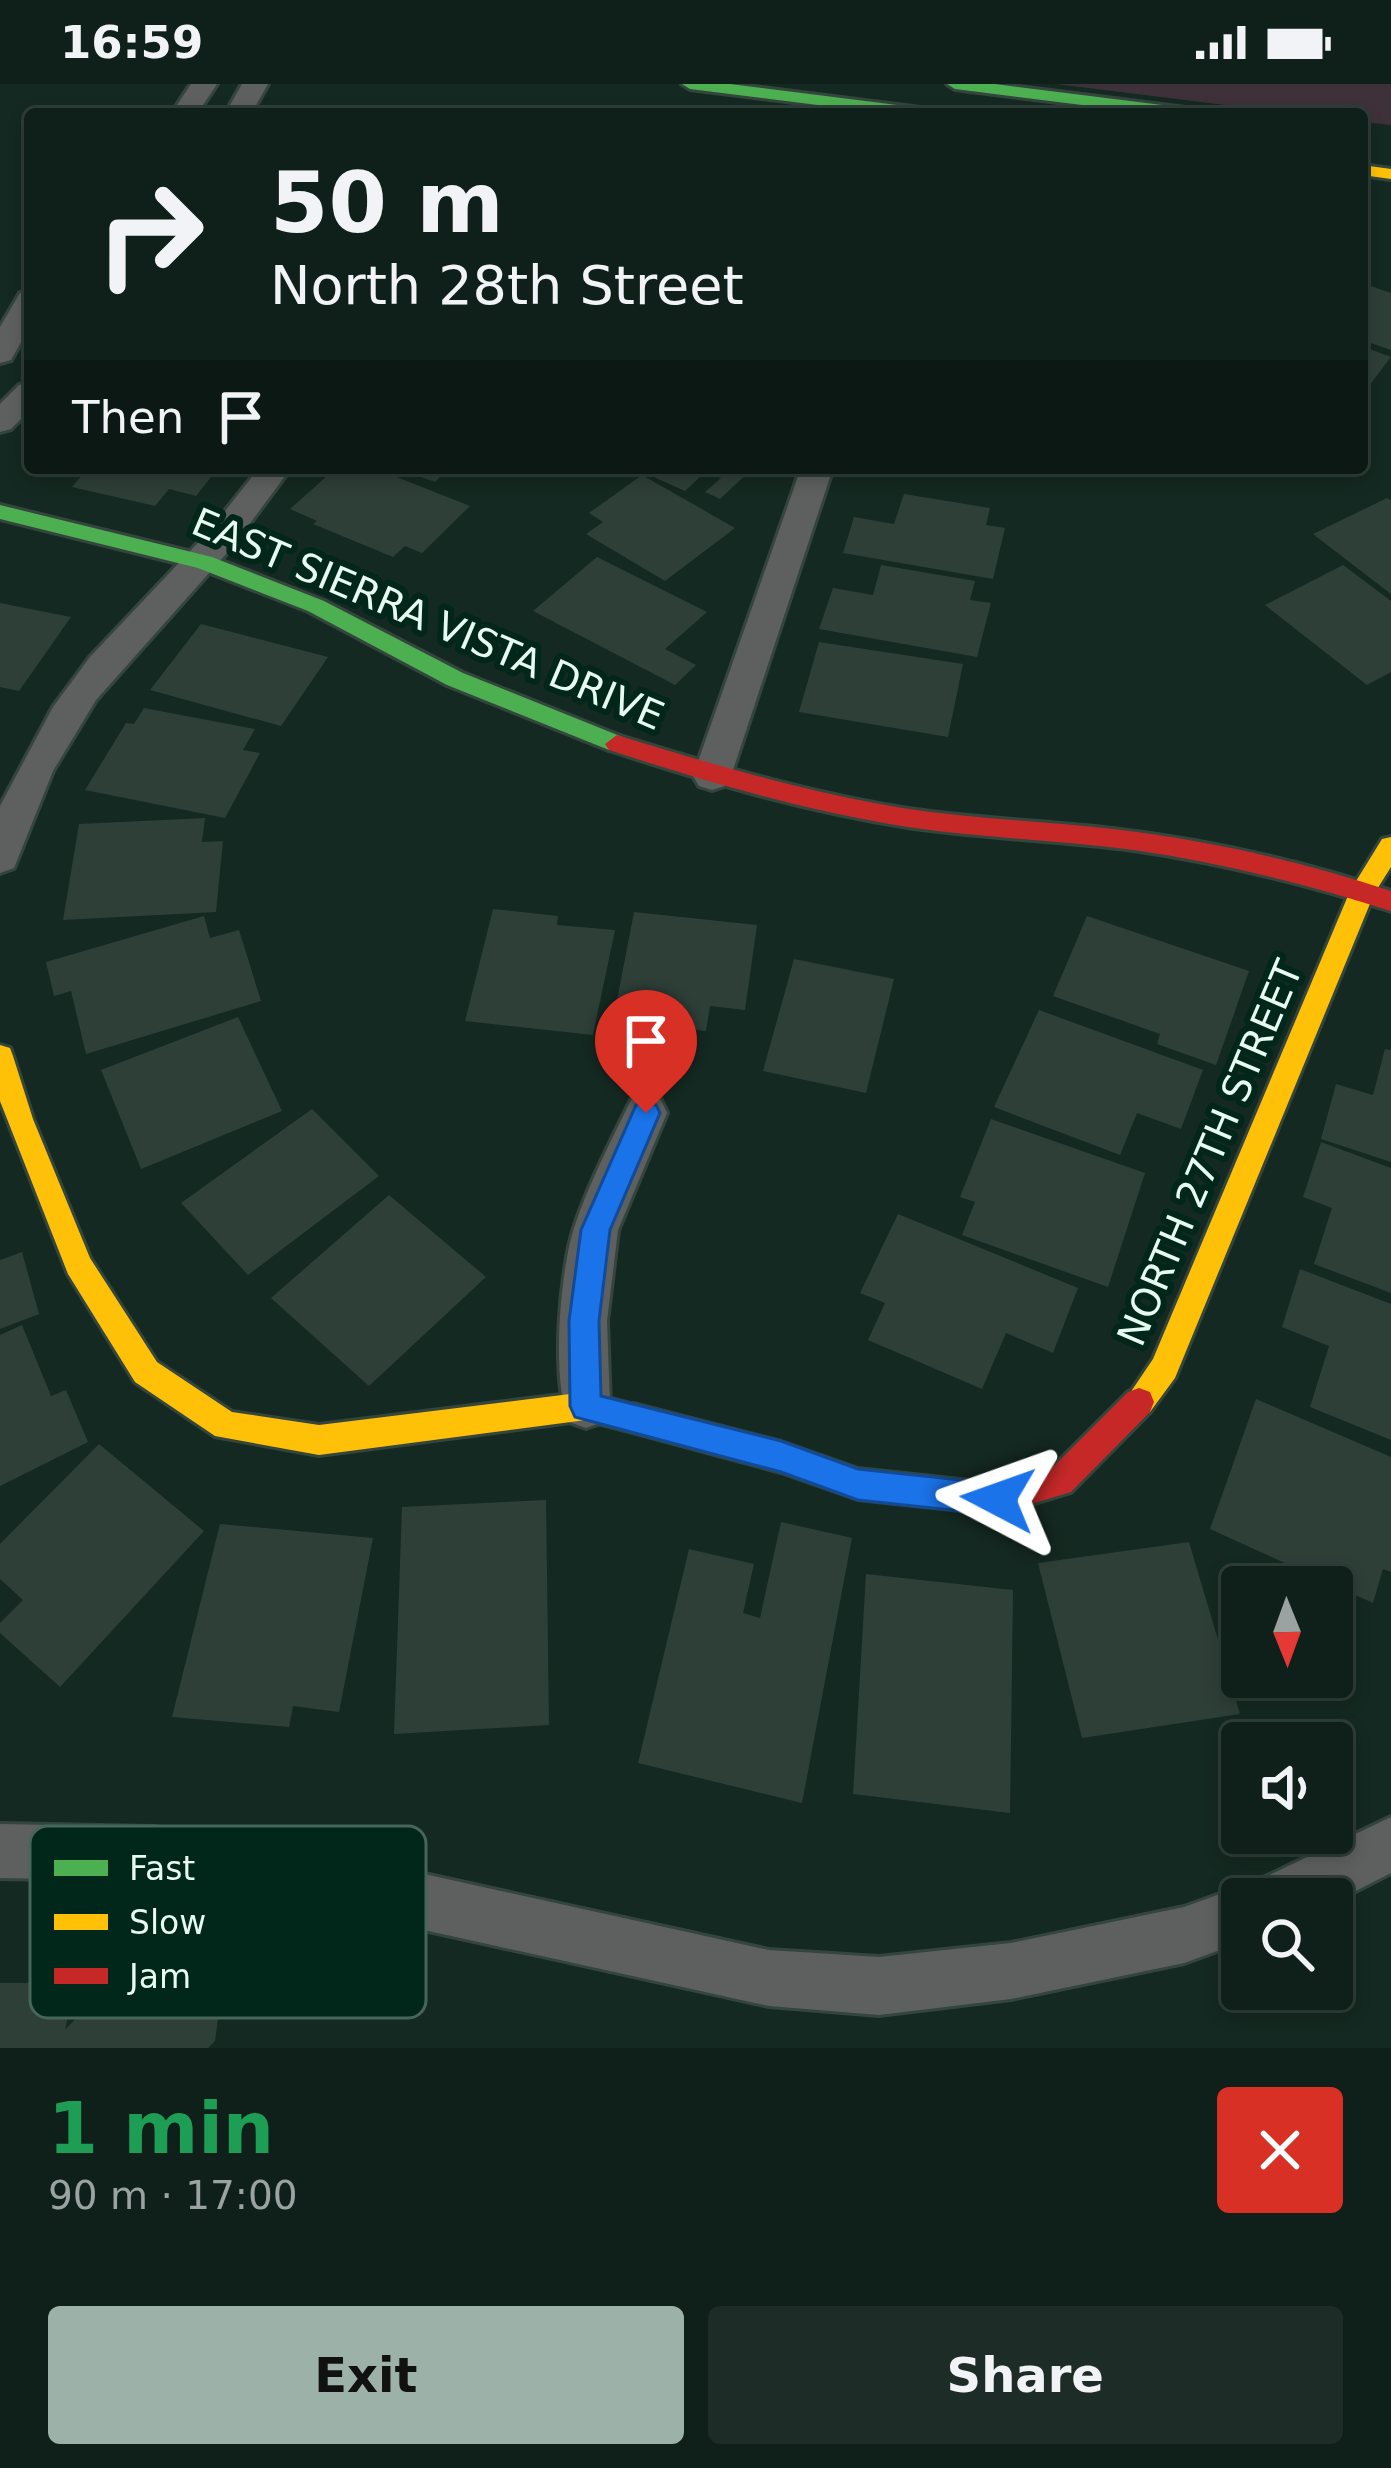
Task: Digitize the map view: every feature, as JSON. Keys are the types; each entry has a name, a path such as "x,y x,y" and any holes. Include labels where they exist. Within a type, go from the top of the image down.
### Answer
{"street":[{"path":"689,84 881,108"},
{"path":"955,84 1146,108"},
{"path":"0,357 24,311"},
{"path":"0,357 24,337"},
{"path":"0,422 24,398"},
{"path":"0,858 12,819 51,735 122,643 204,562 270,474"},
{"path":"712,776 815,474"},
{"name":"EAST SIERRA VISTA DRIVE","path":"0,512 204,562 316,605 455,679 554,722 712,776 890,815 1133,841 1321,876 1391,901"},
{"name":"NORTH 27TH STREET","path":"586,1406 781,1456 858,1484 998,1499 1060,1481 1135,1409 1164,1368 1363,890 1391,846"},
{"path":"0,1056 19,1119 78,1265 146,1372 226,1426 319,1440 586,1406 584,1321 596,1230 646,1113"},
{"path":"1323,1878 1391,1844"},
{"path":"0,1851 30,1852"},
{"path":"426,1902 770,1978 880,1986 1033,1966 1184,1935 1221,1921"}],"shaded area":[{"path":"1056,84 1391,84 1391,125 1368,123 1368,108 1250,108"}],"building":[{"path":"1368,285 1391,293 1391,350 1368,342"},
{"path":"1368,348 1391,357 1368,387"},
{"path":"83,474 213,474 196,496 169,489 155,506 72,487"},
{"path":"329,474 389,474 470,506 422,553 405,546 393,557 313,524 317,521 290,509"},
{"path":"413,474 442,474 435,482"},
{"path":"647,474 703,474 685,491"},
{"path":"712,474 747,474 720,499 705,492 721,478"},
{"path":"642,475 735,528 665,581 586,534 603,522 589,513"},
{"path":"904,494 990,508 986,525 1005,528 993,579 843,553 854,517 894,524"},
{"path":"1391,500 1391,594 1313,534"},
{"path":"597,557 707,612 665,649 696,665 675,685 533,611"},
{"path":"881,565 975,581 970,600 991,603 977,657 819,629 833,588 873,595"},
{"path":"1343,565 1391,601 1391,672 1367,685 1265,605"},
{"path":"0,603 71,617 19,691 0,687"},
{"path":"201,624 328,657 281,726 150,690"},
{"path":"819,642 963,664 948,737 799,712"},
{"path":"144,708 255,729 243,750 260,753 225,818 85,790 126,723 134,724"},
{"path":"205,818 202,842 223,841 216,912 63,920 79,824"},
{"path":"493,909 558,916 557,925 615,930 593,1035 465,1021"},
{"path":"634,912 757,925 745,1010 710,1006 706,1031 613,1021"},
{"path":"204,916 210,938 239,930 261,1001 86,1054 71,991 54,996 46,962"},
{"path":"1087,916 1249,971 1216,1065 1157,1044 1160,1034 1053,996"},
{"path":"794,959 894,979 866,1093 763,1071"},
{"path":"1039,1010 1203,1070 1181,1129 1137,1113 1120,1155 994,1107"},
{"path":"238,1017 282,1111 141,1169 101,1070"},
{"path":"1385,1049 1391,1050 1391,1162 1321,1139 1336,1084 1373,1095"},
{"path":"312,1109 379,1176 248,1275 181,1203"},
{"path":"991,1119 1145,1173 1108,1287 962,1235 975,1202 960,1197"},
{"path":"1321,1142 1391,1168 1391,1293 1314,1264 1332,1208 1303,1197"},
{"path":"389,1195 486,1277 369,1386 271,1298"},
{"path":"898,1214 1078,1288 1053,1353 1006,1333 982,1389 868,1340 885,1303 860,1293"},
{"path":"22,1252 39,1314 0,1329 0,1260"},
{"path":"1300,1269 1391,1304 1391,1440 1310,1407 1329,1346 1282,1327"},
{"path":"22,1325 51,1396 66,1390 88,1442 0,1486 0,1335"},
{"path":"1256,1399 1391,1457 1391,1572 1383,1569 1373,1603 1353,1594 1353,1566 1292,1566 1210,1529"},
{"path":"99,1444 204,1531 60,1687 0,1633 0,1623 23,1600 0,1579 0,1544"},
{"path":"546,1500 549,1725 394,1734 402,1507"},
{"path":"781,1522 852,1538 802,1803 638,1763 689,1549 754,1564 743,1613 760,1618"},
{"path":"220,1524 373,1538 339,1712 293,1706 289,1727 172,1717"},
{"path":"1189,1542 1221,1650 1221,1698 1235,1698 1240,1714 1082,1738 1038,1563"},
{"path":"866,1574 1013,1590 1010,1813 853,1794"},
{"path":"0,1983 30,1983 30,2018 68,2018 65,2030 76,2018 218,2018 215,2041 208,2048 0,2048"}],"traffic: fast":[{"path":"690,84 881,108"},
{"path":"955,84 1146,108"},
{"path":"0,512 204,562 316,606 455,679 617,744"}],"traffic: slow":[{"path":"1368,171 1391,174"},
{"path":"1139,1402 1164,1368 1363,891 1391,846"},
{"path":"0,1056 19,1119 78,1265 146,1372 226,1426 319,1440 586,1406 633,1418"}],"traffic: jam":[{"path":"617,744 820,801 968,826 1110,838 1200,852 1296,872 1391,901"},
{"path":"633,1418 781,1457 858,1484 998,1499 1060,1481 1139,1402"}],"route":[{"path":"646,1113 596,1230 584,1321 586,1406 781,1456 858,1484 998,1499"}]}
